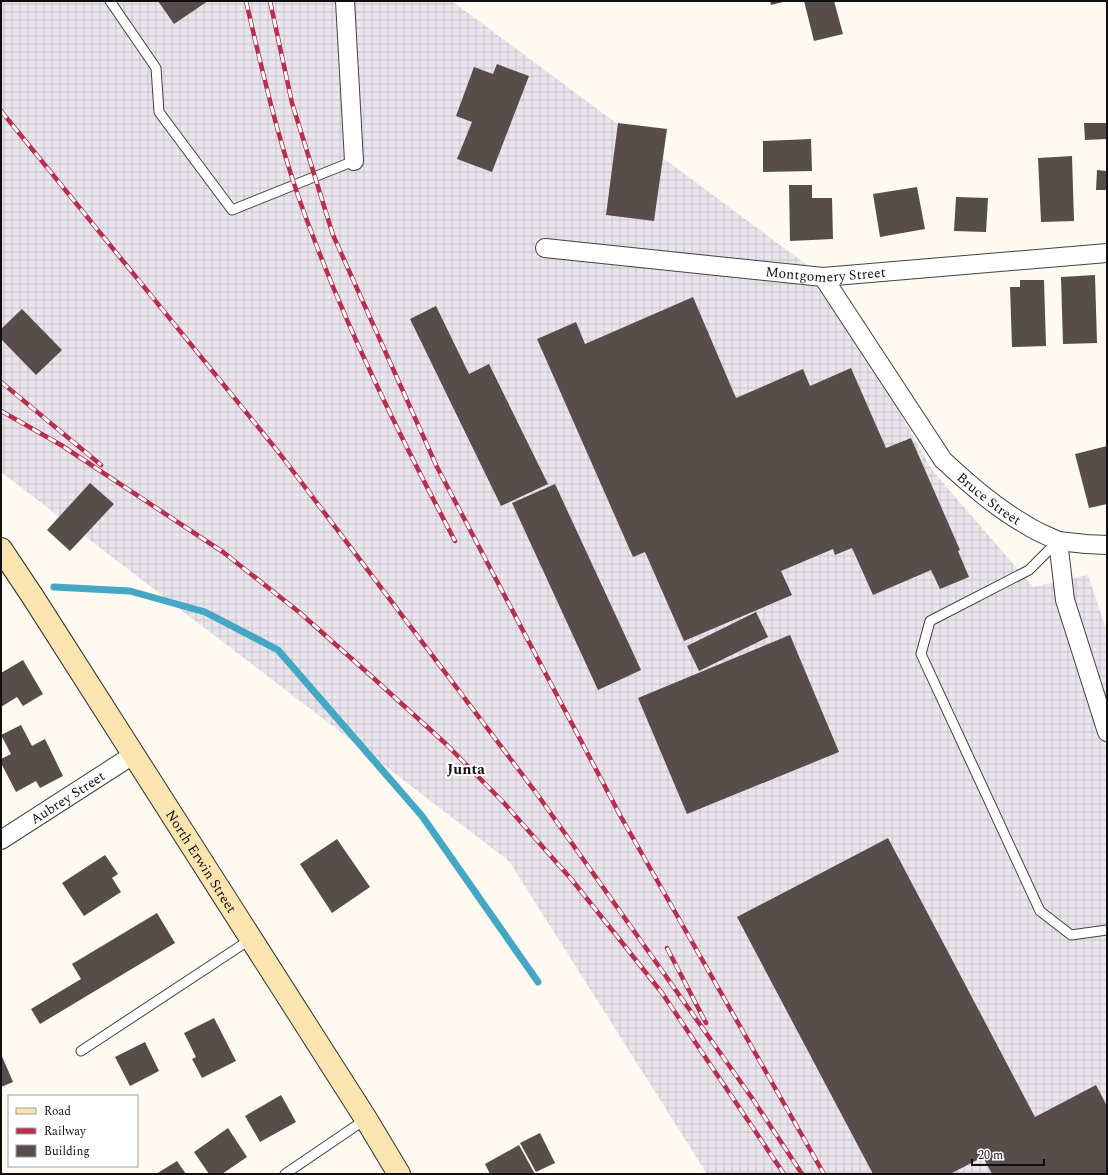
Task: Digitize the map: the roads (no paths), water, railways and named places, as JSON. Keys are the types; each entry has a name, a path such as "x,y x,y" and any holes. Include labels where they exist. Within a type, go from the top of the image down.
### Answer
{"street":[{"path":"345,1 354,161"},
{"name":"Montgomery Street","path":"545,248 822,277 1107,253"},
{"name":"Bruce Street","path":"822,277 942,460 997,506 1028,527 1058,541"},
{"path":"1107,545 1058,541 1064,600 1107,732"},
{"name":"North Erwin Street","path":"1,549 34,597 133,755 366,1119 399,1174"},
{"name":"Aubrey Street","path":"1,840 133,755"}],"lane":[{"path":"110,1 156,68 159,112 232,210 354,161"},
{"path":"1058,541 1029,570 930,621 921,654 1040,911 1071,935 1107,930"},
{"path":"81,1051 251,939"},
{"path":"285,1174 366,1119"}],"waterway":[{"path":"54,587 130,591 205,612 278,650 422,816 538,982"}],"railway":[{"path":"246,1 282,146 326,271 378,388 455,541"},
{"path":"270,1 292,103 333,235 437,467 621,817 824,1174"},
{"path":"1,111 280,454 537,794 752,1098 802,1174"},
{"path":"1,382 101,465"},
{"path":"1,411 61,445 223,552 299,612 446,744 504,803 572,880 662,993 784,1174"},
{"path":"667,948 706,1023"}],"district":[{"name":"Junta","path":"466,769"}]}
